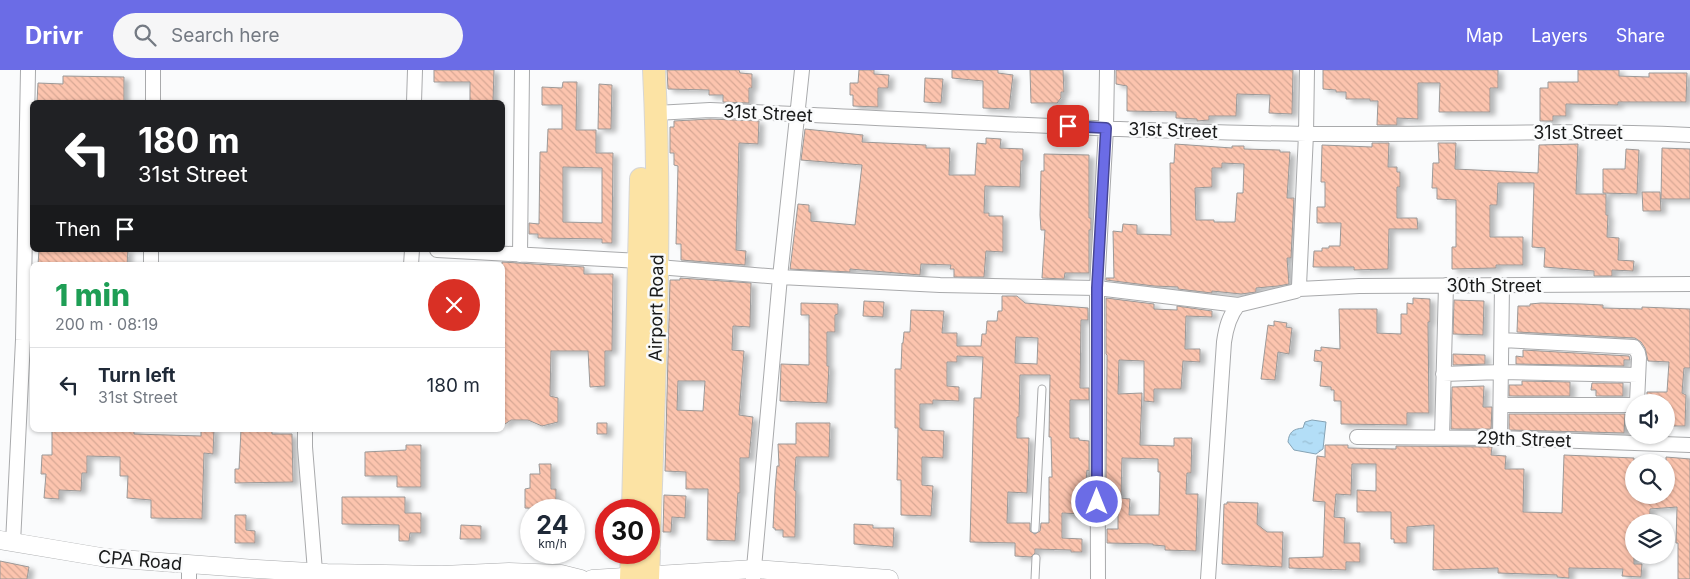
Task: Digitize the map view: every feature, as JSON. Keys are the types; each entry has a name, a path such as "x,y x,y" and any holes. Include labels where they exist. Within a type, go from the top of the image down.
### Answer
{"main road":[{"name":"Airport Road","path":"640,70 649,264 649,499"},
{"name":"Airport Road","path":"634,499 649,264 656,113 654,70"},
{"path":"636,564 640,577"},
{"path":"640,577 644,564"}],"street":[{"path":"6,542 28,340 28,70"},
{"path":"153,70 153,100"},
{"path":"414,100 415,70"},
{"path":"520,256 522,70"},
{"path":"753,574 780,277 802,70"},
{"path":"1098,579 1097,288 1106,128 1107,70"},
{"path":"1298,289 1300,282 1307,70"},
{"name":"31st Street","path":"656,113 710,110 1106,128 1306,134 1618,132 1690,135"},
{"path":"465,252 649,264 780,277 940,285 1097,288 1238,305 1227,325 1224,342 1208,579"},
{"name":"30th Street","path":"1238,305 1298,289 1359,286 1690,284"},
{"path":"1442,437 1442,374 1446,285"},
{"path":"1500,438 1502,285"},
{"path":"1502,340 1630,346 1636,349 1638,353 1637,394"},
{"path":"1442,374 1501,372 1638,375"},
{"path":"1500,405 1625,405"},
{"path":"305,432 304,448 323,574"},
{"name":"29th Street","path":"1357,437 1625,439"},
{"name":"29th Street","path":"1675,443 1690,445"},
{"name":"CPA Road","path":"6,542 189,571 466,575 509,572 561,574 581,579"},
{"path":"592,579 753,574 890,579"}],"lane":[{"path":"1035,528 1042,389"},
{"path":"1035,579 1036,558"}],"water":[{"path":"1312,420 1326,422 1323,449 1316,454 1294,450 1288,442 1289,436 1294,430 1303,428 1305,422"}],"building":[{"path":"434,70 494,70 493,100 470,100 470,82 434,82"},
{"path":"667,70 739,70 740,73 752,74 752,88 749,88 749,103 723,102 723,95 709,95 709,90 668,89"},
{"path":"859,70 874,70 874,74 889,75 888,88 878,88 878,107 853,106 853,95 850,95 850,83 858,83"},
{"path":"952,70 998,70 998,73 1013,75 1009,109 983,108 983,81 952,78"},
{"path":"1030,70 1063,70 1064,92 1061,92 1061,98 1057,103 1031,103"},
{"path":"1116,70 1293,70 1292,114 1269,113 1270,95 1237,94 1236,116 1209,116 1209,120 1197,121 1197,119 1176,118 1176,112 1127,111 1127,86 1116,84"},
{"path":"1323,70 1498,70 1498,88 1490,88 1490,112 1439,112 1440,83 1418,83 1418,119 1397,118 1397,125 1377,125 1378,101 1346,99 1346,92 1323,89"},
{"path":"1578,70 1619,70 1619,76 1649,77 1649,73 1687,73 1686,102 1618,102 1618,105 1566,104 1566,116 1553,116 1553,121 1540,121 1540,88 1548,88 1548,82 1578,82"},
{"path":"63,76 124,77 124,100 37,100 38,83 63,84"},
{"path":"925,78 943,79 941,103 924,102"},
{"path":"563,82 577,82 576,130 596,130 596,153 613,153 612,243 602,243 602,239 538,238 538,234 529,234 529,223 539,224 540,152 547,152 548,129 562,129 562,105 542,105 542,87 562,88","holes":["563,167 602,168 602,223 563,222"]},
{"path":"599,84 612,85 611,129 598,129"},
{"path":"710,119 759,121 758,144 739,143 736,250 746,251 745,265 681,260 681,244 676,244 678,166 674,165 674,153 670,153 670,127 674,127 674,121"},
{"path":"805,129 863,135 862,142 926,145 926,148 950,148 949,175 975,175 977,143 986,144 986,138 1001,139 1000,148 1023,149 1020,187 985,186 984,213 989,213 989,216 1003,216 1003,252 986,251 984,277 954,277 954,269 950,269 951,265 921,264 920,275 850,269 850,272 790,269 798,204 809,205 811,221 855,225 862,165 801,160"},
{"path":"1372,143 1389,143 1388,167 1397,167 1397,172 1400,172 1400,187 1397,187 1397,218 1417,218 1418,229 1389,229 1388,269 1354,270 1354,267 1313,267 1314,251 1322,251 1322,248 1329,248 1329,246 1340,246 1341,223 1317,223 1317,207 1325,207 1325,182 1321,182 1322,145 1372,147"},
{"path":"1438,143 1456,143 1455,169 1538,173 1539,145 1578,144 1576,194 1606,194 1606,215 1608,215 1607,237 1619,238 1618,260 1634,261 1633,271 1612,270 1612,276 1594,276 1594,271 1544,267 1545,248 1532,247 1534,183 1498,183 1497,205 1490,205 1490,237 1523,237 1523,265 1496,265 1496,268 1452,269 1452,247 1456,247 1456,200 1437,199 1437,188 1432,188 1433,163 1439,163"},
{"path":"1175,144 1232,148 1232,146 1244,146 1244,149 1290,152 1287,198 1294,198 1291,258 1287,258 1289,284 1256,288 1256,292 1241,294 1212,291 1212,293 1178,289 1178,287 1106,280 1106,278 1114,278 1113,231 1122,232 1123,224 1137,225 1137,234 1171,235 1170,163 1174,163","holes":["1222,163 1244,164 1243,193 1237,193 1235,222 1196,220 1195,188 1212,187 1212,168 1222,168"]},
{"path":"1662,148 1690,149 1690,199 1661,199"},
{"path":"1626,149 1639,150 1637,194 1603,193 1603,169 1625,169"},
{"path":"1044,154 1089,155 1089,218 1091,218 1091,230 1089,230 1089,273 1065,273 1064,279 1042,278 1045,230 1041,230 1040,215 1041,171 1044,171"},
{"path":"1642,192 1660,192 1661,211 1643,211"},
{"path":"39,252 128,252 127,262 38,262"},
{"path":"505,262 584,267 584,274 613,274 612,351 605,351 605,386 590,387 588,351 551,351 550,396 558,398 558,422 542,426 528,420 511,420 505,424"},
{"path":"680,278 751,283 750,327 733,326 732,350 744,351 739,415 753,417 749,458 740,458 740,493 738,493 735,541 707,540 708,489 686,489 686,472 665,471 670,280 680,280","holes":["678,381 705,381 703,411 677,410"]},
{"path":"1002,296 1017,296 1025,303 1088,308 1088,320 1081,320 1080,388 1089,388 1089,400 1070,400 1070,438 1089,441 1089,471 1087,470 1086,481 1083,481 1082,514 1062,513 1062,538 1082,539 1082,552 1035,549 1035,553 1031,557 1015,556 1015,543 970,542 974,398 981,398 983,357 957,356 957,362 947,362 947,386 959,387 959,401 933,400 933,404 920,404 920,428 922,430 944,431 943,458 922,457 922,485 933,486 931,516 901,515 901,480 897,480 898,428 895,428 895,369 901,369 902,343 904,332 910,332 911,310 944,311 942,333 957,333 957,346 981,346 982,334 986,334 987,321 997,321 998,311 1002,311","holes":["1016,337 1038,338 1037,364 1015,363","1020,375 1050,375 1049,437 1051,437 1052,477 1049,477 1049,523 1041,523 1040,531 1035,534 1030,531 1030,523 1007,523 1008,492 1027,493 1029,438 1017,438"]},
{"path":"1106,298 1154,304 1154,309 1177,310 1177,306 1212,311 1212,317 1186,316 1185,349 1200,349 1200,362 1183,361 1181,389 1154,389 1154,402 1144,401 1144,361 1119,360 1118,394 1142,393 1140,445 1174,446 1174,438 1192,438 1191,473 1187,473 1186,494 1198,494 1196,551 1165,550 1165,546 1153,544 1107,543 1107,529 1118,529 1118,508 1109,508 1111,482 1106,481","holes":["1122,458 1158,459 1158,472 1160,472 1159,515 1129,515 1130,499 1121,498"]},
{"path":"1413,298 1430,299 1430,322 1428,322 1429,413 1407,413 1407,425 1341,424 1341,401 1334,401 1334,390 1331,390 1331,387 1320,386 1322,362 1314,361 1315,350 1321,351 1321,347 1340,349 1339,309 1377,309 1377,333 1401,334 1401,314 1407,314 1407,303 1413,304"},
{"path":"1454,300 1484,301 1483,335 1453,334"},
{"path":"864,301 884,302 883,317 863,316"},
{"path":"801,303 838,304 838,314 835,315 835,332 827,332 827,366 829,366 827,403 780,401 781,364 809,365 809,315 801,315"},
{"path":"1530,304 1603,305 1603,308 1690,309 1690,368 1684,368 1682,393 1686,395 1685,426 1675,426 1675,394 1647,394 1647,392 1667,392 1669,362 1648,361 1645,348 1635,338 1517,332 1518,306 1530,306"},
{"path":"1274,321 1287,323 1286,327 1292,328 1289,354 1278,352 1275,380 1261,379 1268,325 1274,326"},
{"path":"1523,350 1629,356 1630,360 1624,360 1624,366 1516,364 1516,356 1523,357"},
{"path":"1453,354 1485,355 1485,364 1453,365"},
{"path":"1522,381 1570,382 1570,396 1509,396 1509,385 1522,385"},
{"path":"1592,383 1623,383 1623,396 1596,396 1596,390 1591,390"},
{"path":"1484,386 1483,407 1492,407 1491,429 1451,429 1452,387"},
{"path":"1509,414 1625,414 1624,433 1509,430"},
{"path":"597,423 607,423 607,434 597,434"},
{"path":"796,423 830,423 829,457 796,457 794,490 796,491 795,537 783,537 783,530 775,530 773,528 777,466 779,466 778,444 796,444"},
{"path":"52,432 134,432 134,434 201,436 201,432 214,432 213,454 204,453 202,519 151,518 151,500 127,498 128,476 120,476 120,457 87,456 87,473 82,473 81,491 59,490 59,499 44,498 46,474 41,474 42,455 52,455"},
{"path":"241,432 292,434 293,482 235,483 235,469 239,469"},
{"path":"406,445 421,445 421,487 397,487 397,476 365,476 365,452 406,450"},
{"path":"1325,445 1348,445 1348,448 1396,449 1396,446 1492,447 1491,455 1506,456 1505,469 1524,469 1523,512 1562,513 1564,455 1625,458 1625,504 1675,504 1675,458 1690,459 1690,579 1678,579 1677,507 1650,509 1650,514 1625,514 1625,564 1642,564 1641,577 1622,576 1623,569 1569,568 1569,578 1557,577 1557,575 1498,573 1498,568 1433,570 1434,525 1407,527 1407,543 1394,543 1394,539 1391,539 1391,512 1357,512 1357,490 1376,491 1376,464 1352,464 1351,495 1336,494 1334,517 1345,518 1344,543 1360,543 1360,562 1346,562 1346,570 1289,568 1289,558 1323,557 1325,502 1313,501 1317,456 1325,457"},
{"path":"539,464 551,464 551,489 556,489 556,499 525,499 525,489 530,488 530,474 540,474"},
{"path":"664,495 686,496 685,518 672,517 671,532 663,532"},
{"path":"342,497 405,497 405,513 421,513 421,533 410,533 409,541 399,541 399,525 342,524"},
{"path":"1227,502 1258,503 1257,524 1267,532 1283,532 1282,567 1222,564 1224,504 1227,504"},
{"path":"235,515 246,515 246,530 255,531 255,543 235,543"},
{"path":"854,524 873,525 873,528 894,528 893,547 854,544"},
{"path":"461,525 481,526 481,539 460,539"},
{"path":"0,561 29,567 27,579 0,579"}],"route":[{"path":"1068,126 1106,128 1097,288 1097,502"}]}
